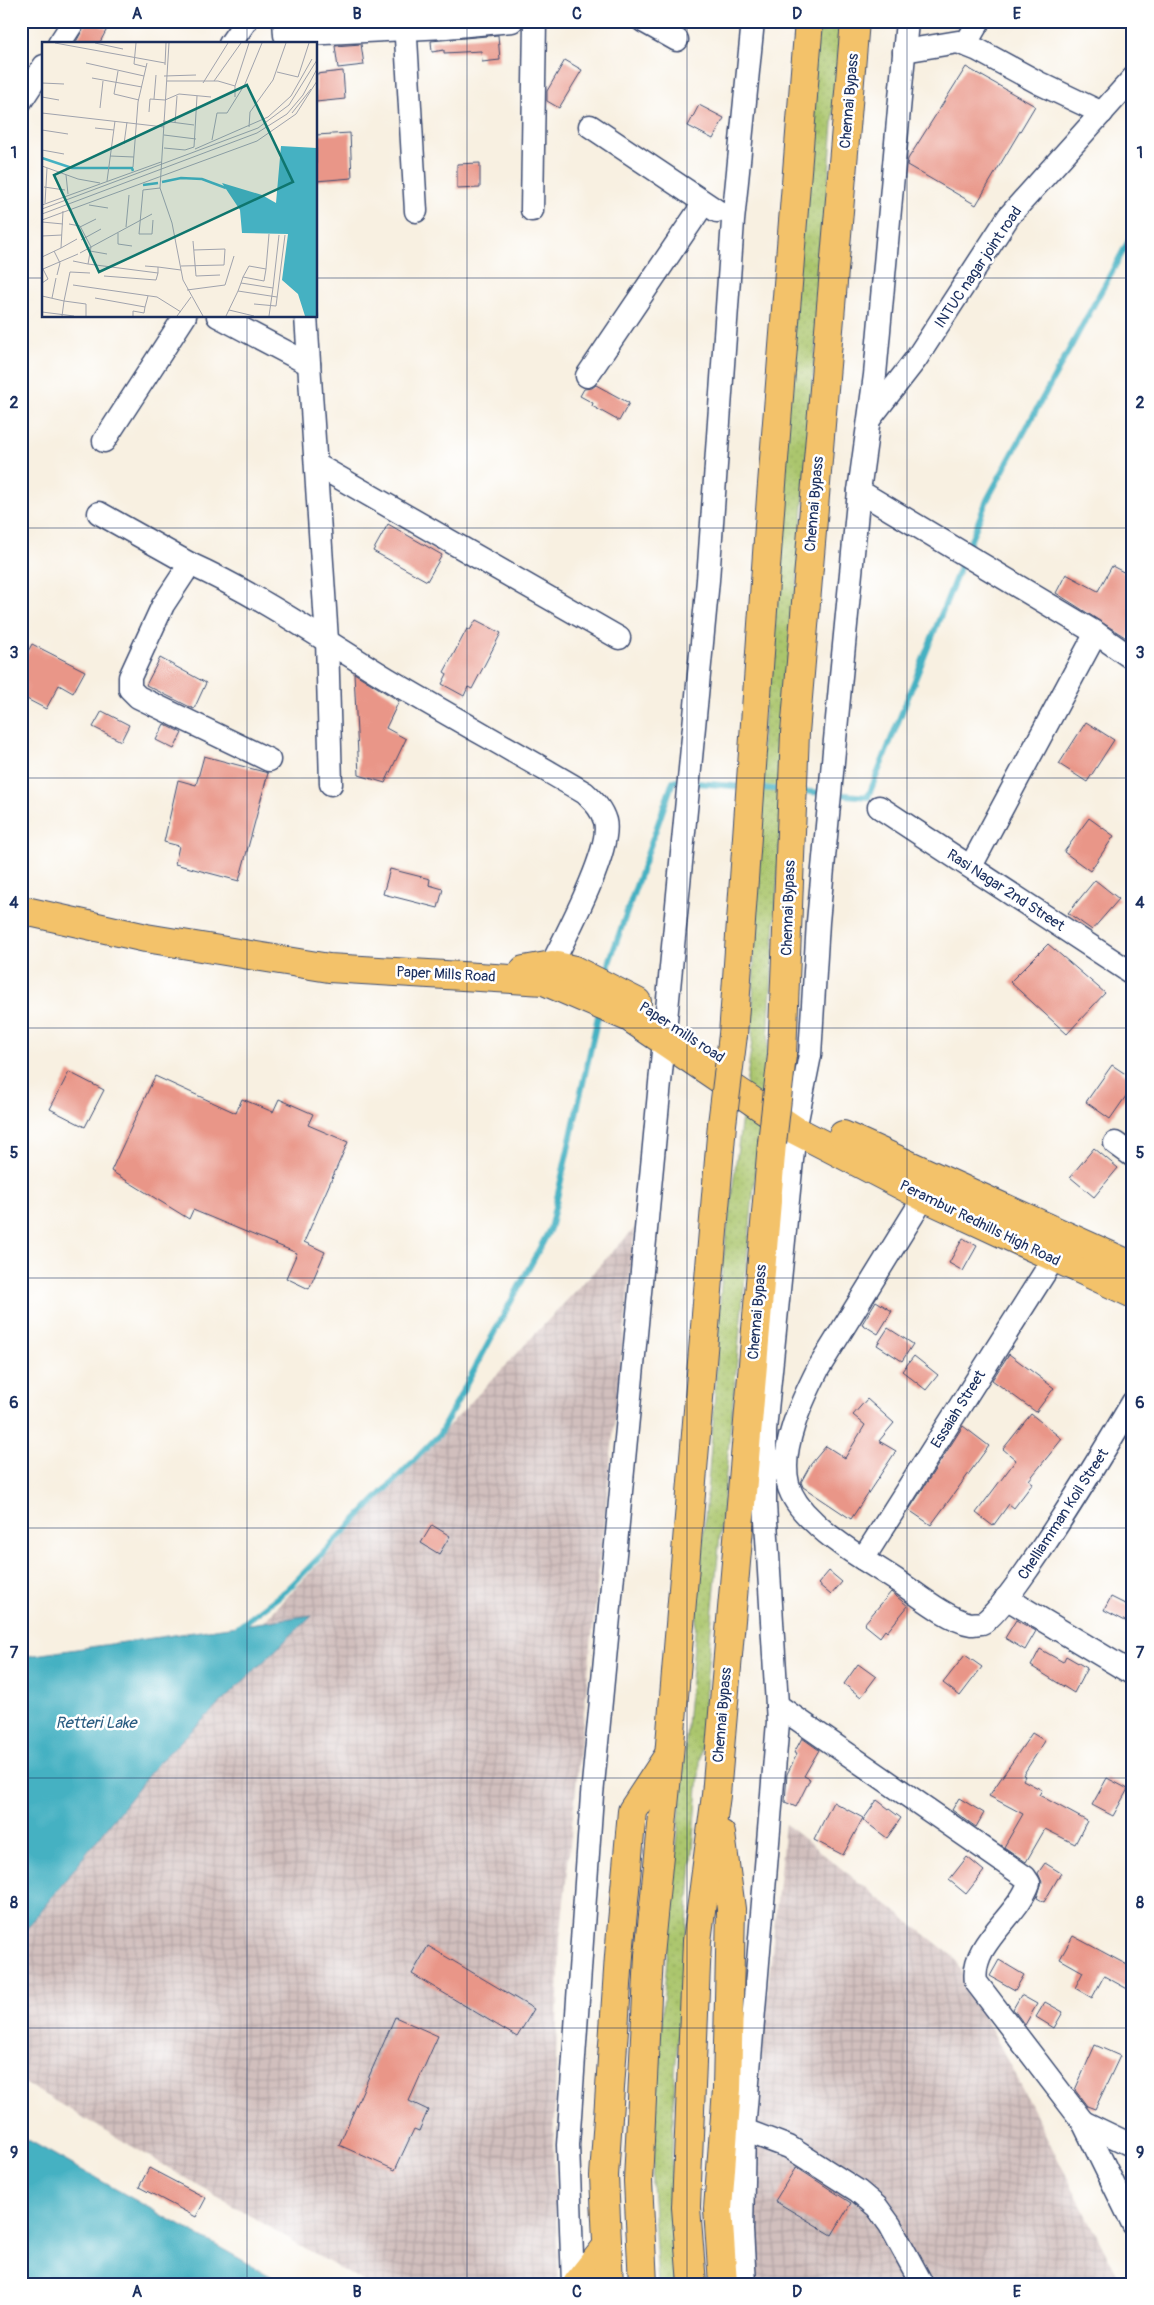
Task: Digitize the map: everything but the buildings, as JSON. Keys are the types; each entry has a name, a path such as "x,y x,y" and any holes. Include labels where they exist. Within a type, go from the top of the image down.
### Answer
{"main road":[{"path":"643,2284 638,2181 649,1955 669,1756 722,1124 733,1035 771,497 808,21"},
{"name":"Chennai Bypass","path":"716,1795 772,1143 782,1055 795,733 856,21"},
{"name":"Paper Mills Road","path":"21,910 146,938 329,968 493,976"},
{"name":"Paper Mills Road","path":"558,975 667,1023 798,1120 830,1148"},
{"name":"Paper mills road","path":"493,976 558,975"},
{"name":"Perambur Redhills High Road","path":"798,1120 857,1142 1131,1283"},
{"name":"Perambur Redhills High Road","path":"830,1148 924,1197 1054,1258 1131,1283"},
{"path":"609,2284 604,2176 619,1956 632,1811 669,1756"},
{"path":"692,2284 686,2207 697,1941 716,1795"},
{"path":"716,1795 731,1910 728,2089 718,2210 723,2284"},
{"path":"577,2284 607,2246"}],"street":[{"path":"60,42 74,21"},
{"path":"231,42 246,21"},
{"path":"266,21 285,33 406,25 512,21"},
{"path":"532,210 535,21"},
{"path":"643,21 677,40"},
{"path":"573,2284 568,2145 592,1795 708,580 733,221 753,21"},
{"path":"745,2284 742,2230 744,2130 776,1742 777,1705 765,1504 765,1430 798,1120 810,1055 818,922 859,491 870,418 907,21"},
{"path":"965,45 979,21"},
{"path":"406,25 416,211"},
{"path":"904,51 958,42 1102,113"},
{"path":"21,100 42,69"},
{"name":"INTUC nagar joint road","path":"870,418 922,351 1009,216 1133,78"},
{"path":"590,126 733,221"},
{"path":"587,376 704,203"},
{"path":"104,441 184,318"},
{"path":"222,318 309,364"},
{"path":"306,318 327,640 332,784"},
{"path":"317,465 619,638"},
{"path":"859,491 1096,633 1133,659"},
{"path":"98,513 190,564 212,574 327,640 390,681 585,794 599,806 605,822 606,838 600,860 558,975"},
{"path":"190,564 163,605 130,677 130,689 138,698 269,760"},
{"path":"971,866 1096,633"},
{"name":"Rasi Nagar 2nd Street","path":"879,807 1133,974"},
{"path":"863,1559 814,1522 798,1505 788,1484 786,1454 804,1399 818,1369 924,1197"},
{"name":"Essaiah Street","path":"863,1559 1054,1258"},
{"name":"Chelliamman Koil Street","path":"863,1559 939,1609 971,1624 983,1622 992,1616 1021,1579 1129,1417"},
{"path":"1006,1598 1133,1674"},
{"path":"777,1705 1025,1877 1028,1883 1024,1896 980,1954 974,1973 976,1982 1083,2122 1133,2224"},
{"path":"1083,2122 1133,2146"},
{"path":"744,2130 789,2147 858,2191 877,2207 890,2224 922,2284"}],"shaded area":[{"path":"635,1228 560,1939 553,2147 559,2284 366,2284 21,2081 21,1879"},
{"path":"785,1824 955,1958 1122,2284 750,2284 742,2238"}],"green space":[{"path":"815,21 841,21 788,698 768,1041 710,1638 675,2074 671,2178 676,2284 658,2284 652,2183 657,2075 713,1424 722,1268 752,1041 758,799"}],"water":[{"name":"Retteri Lake","path":"312,1615 157,1764 21,1936 21,1657"},
{"path":"21,2136 285,2284 21,2284"}],"waterway":[{"path":"800,791 868,797 987,500 1133,233"},
{"path":"606,980 610,960 673,781 745,787"},
{"path":"758,788 788,790"},
{"path":"235,1630 287,1590 439,1435 550,1229 599,1012"}]}
